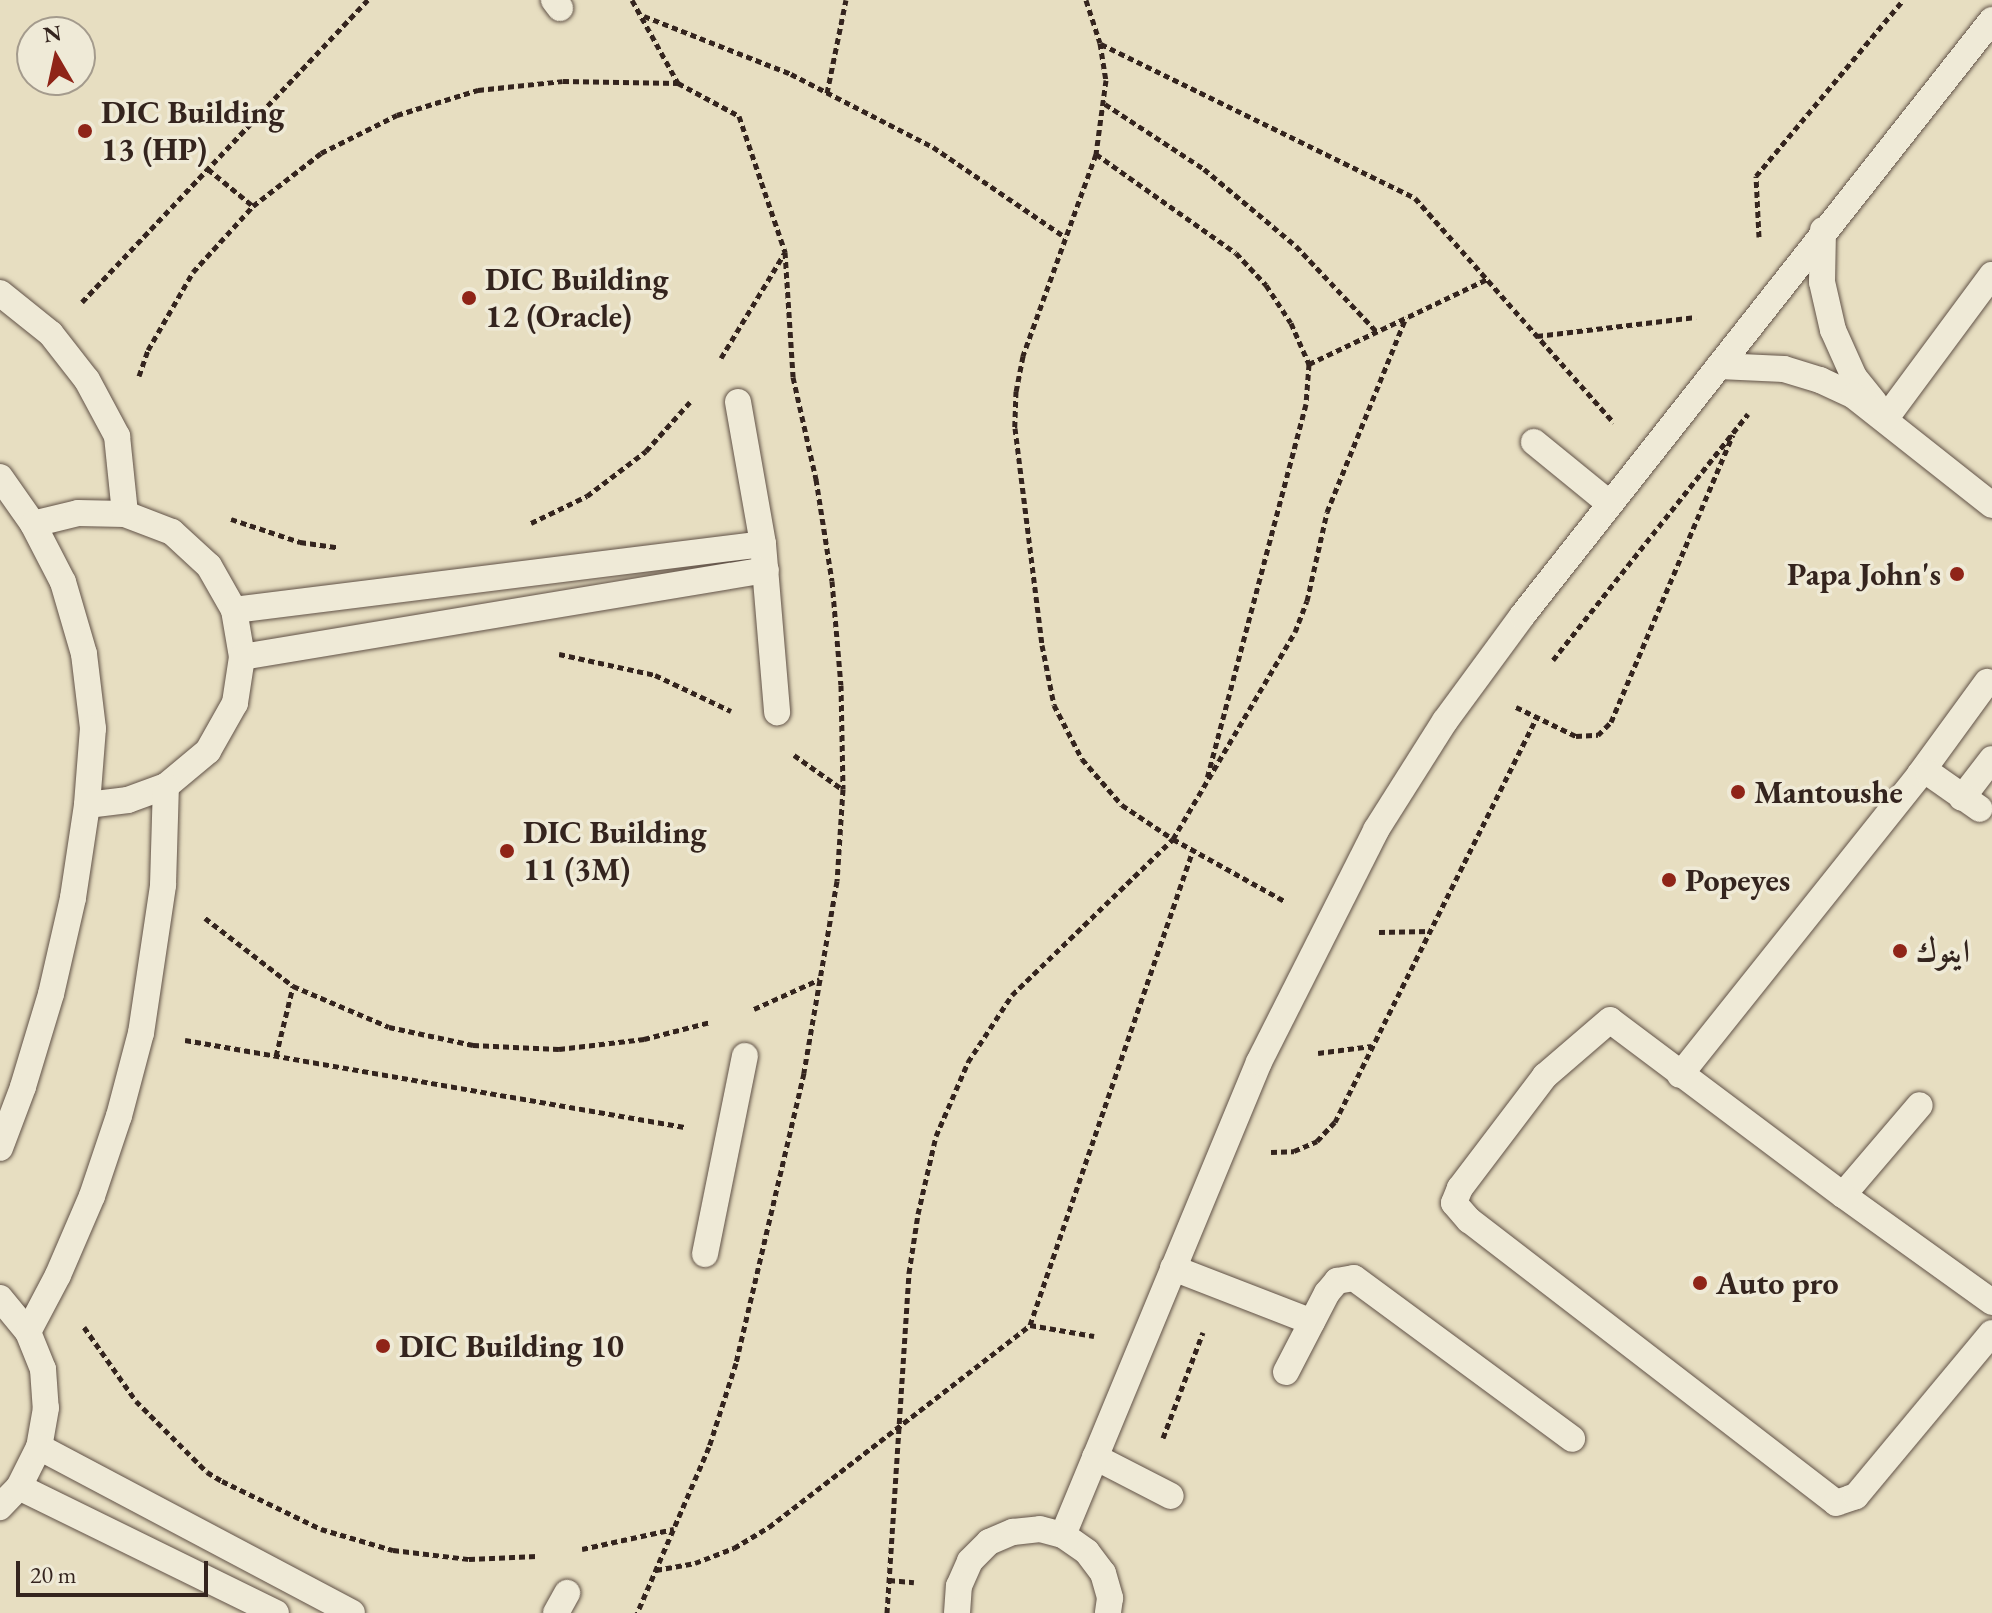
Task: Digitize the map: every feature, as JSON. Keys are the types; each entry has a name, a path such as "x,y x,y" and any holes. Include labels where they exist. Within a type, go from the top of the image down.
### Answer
{"lane":[{"path":"1953,65 1989,0"},
{"path":"1063,1535 1259,1062 1376,830 1445,721 1610,504 1953,65 1989,31"},
{"path":"1823,230 1822,282 1833,330 1854,377 1886,418"},
{"path":"1886,418 1992,275"},
{"path":"0,293 51,334 87,380 117,436 125,514"},
{"path":"1719,366 1784,369 1820,380 1854,396 1886,418 1992,505"},
{"path":"738,402 763,544 777,712"},
{"path":"1534,442 1610,504"},
{"path":"0,477 33,524 63,582 84,654 93,728 87,805 73,898 51,994 23,1087 0,1148"},
{"path":"33,524 78,513 125,514 172,532 209,566 234,610 242,657 235,703 208,751 166,786 128,800 87,805"},
{"path":"234,610 763,544"},
{"path":"242,657 766,570"},
{"path":"1680,1075 1920,774 1987,682"},
{"path":"1920,774 1929,773 1971,804 1992,759"},
{"path":"28,1332 58,1275 96,1183 141,1033 163,885 166,786"},
{"path":"1992,1302 1680,1075 1610,1020 1545,1076 1460,1188 1454,1203 1460,1213 1836,1503 1856,1496 1992,1333"},
{"path":"705,1254 745,1056"},
{"path":"1843,1195 1920,1105"},
{"path":"1173,1268 1312,1322"},
{"path":"1286,1372 1337,1281 1354,1278 1572,1439"},
{"path":"0,1298 28,1332 43,1369 46,1408 39,1447 19,1487 0,1507"},
{"path":"39,1447 352,1613"},
{"path":"1095,1457 1171,1496"},
{"path":"19,1487 276,1613"},
{"path":"957,1613 959,1586 970,1561 989,1542 1013,1532 1040,1529 1063,1535 1087,1552 1103,1573 1110,1598 1108,1613"}],"path":[{"path":"51,334 368,0"},
{"path":"632,0 644,16 678,83"},
{"path":"827,93 846,0"},
{"path":"1086,0 1100,43 1106,80 1105,104 1096,154 1023,356 1016,391 1015,428 1042,645 1054,705 1082,759 1122,805 1173,839 1326,924"},
{"path":"1537,336 1763,308 1756,176 1903,0"},
{"path":"644,16 791,74 933,147 1065,237"},
{"path":"1100,43 1415,198 1646,459"},
{"path":"117,436 148,350 193,272 253,206 321,153 397,115 478,90 563,81 678,83 739,116 785,252 793,377 816,479 832,581 841,685 843,789 837,881 785,1166 736,1363 709,1447 637,1613"},
{"path":"1105,104 1204,169 1296,246 1377,332"},
{"path":"1096,154 1236,253 1266,285 1291,323 1309,364 1306,404 1205,788"},
{"path":"208,169 253,206"},
{"path":"719,362 785,252"},
{"path":"1309,364 1487,279"},
{"path":"887,1613 909,1273 918,1214 936,1136 968,1062 1012,995 1173,839 1295,632 1307,601 1327,512 1406,317"},
{"path":"1545,671 1784,369"},
{"path":"520,528 587,496 634,460 695,396"},
{"path":"1516,707 1576,736 1598,735 1611,722 1737,427"},
{"path":"217,511 300,542 345,548"},
{"path":"552,653 655,675 738,714"},
{"path":"1507,719 1525,695"},
{"path":"1270,1152 1294,1151 1317,1141 1335,1122 1537,717"},
{"path":"788,750 843,789"},
{"path":"656,1570 695,1563 734,1548 769,1527 1030,1325 1193,850"},
{"path":"163,885 293,986 389,1027 473,1045 559,1049 644,1039 713,1022"},
{"path":"1382,919 1375,932 1430,931"},
{"path":"752,1009 820,979"},
{"path":"276,1056 293,986"},
{"path":"141,1033 728,1134"},
{"path":"1321,1040 1314,1053 1373,1046"},
{"path":"1264,1167 1275,1138"},
{"path":"58,1275 91,1341 136,1401 207,1472 222,1481 321,1529 393,1550 469,1559 544,1556"},
{"path":"1144,1482 1220,1286"},
{"path":"1030,1325 1142,1344"},
{"path":"574,1550 675,1529"}],"place":[{"name":"DIC Building 13 (HP)","path":"85,131"},
{"name":"DIC Building 12 (Oracle)","path":"469,298"},
{"name":"Papa John's","path":"1957,574"},
{"name":"Mantoushe","path":"1738,792"},
{"name":"DIC Building 11 (3M)","path":"507,851"},
{"name":"Popeyes","path":"1669,880"},
{"name":"اينوك","path":"1900,951"},
{"name":"Auto pro","path":"1700,1283"},
{"name":"DIC Building 10","path":"383,1346"}]}
